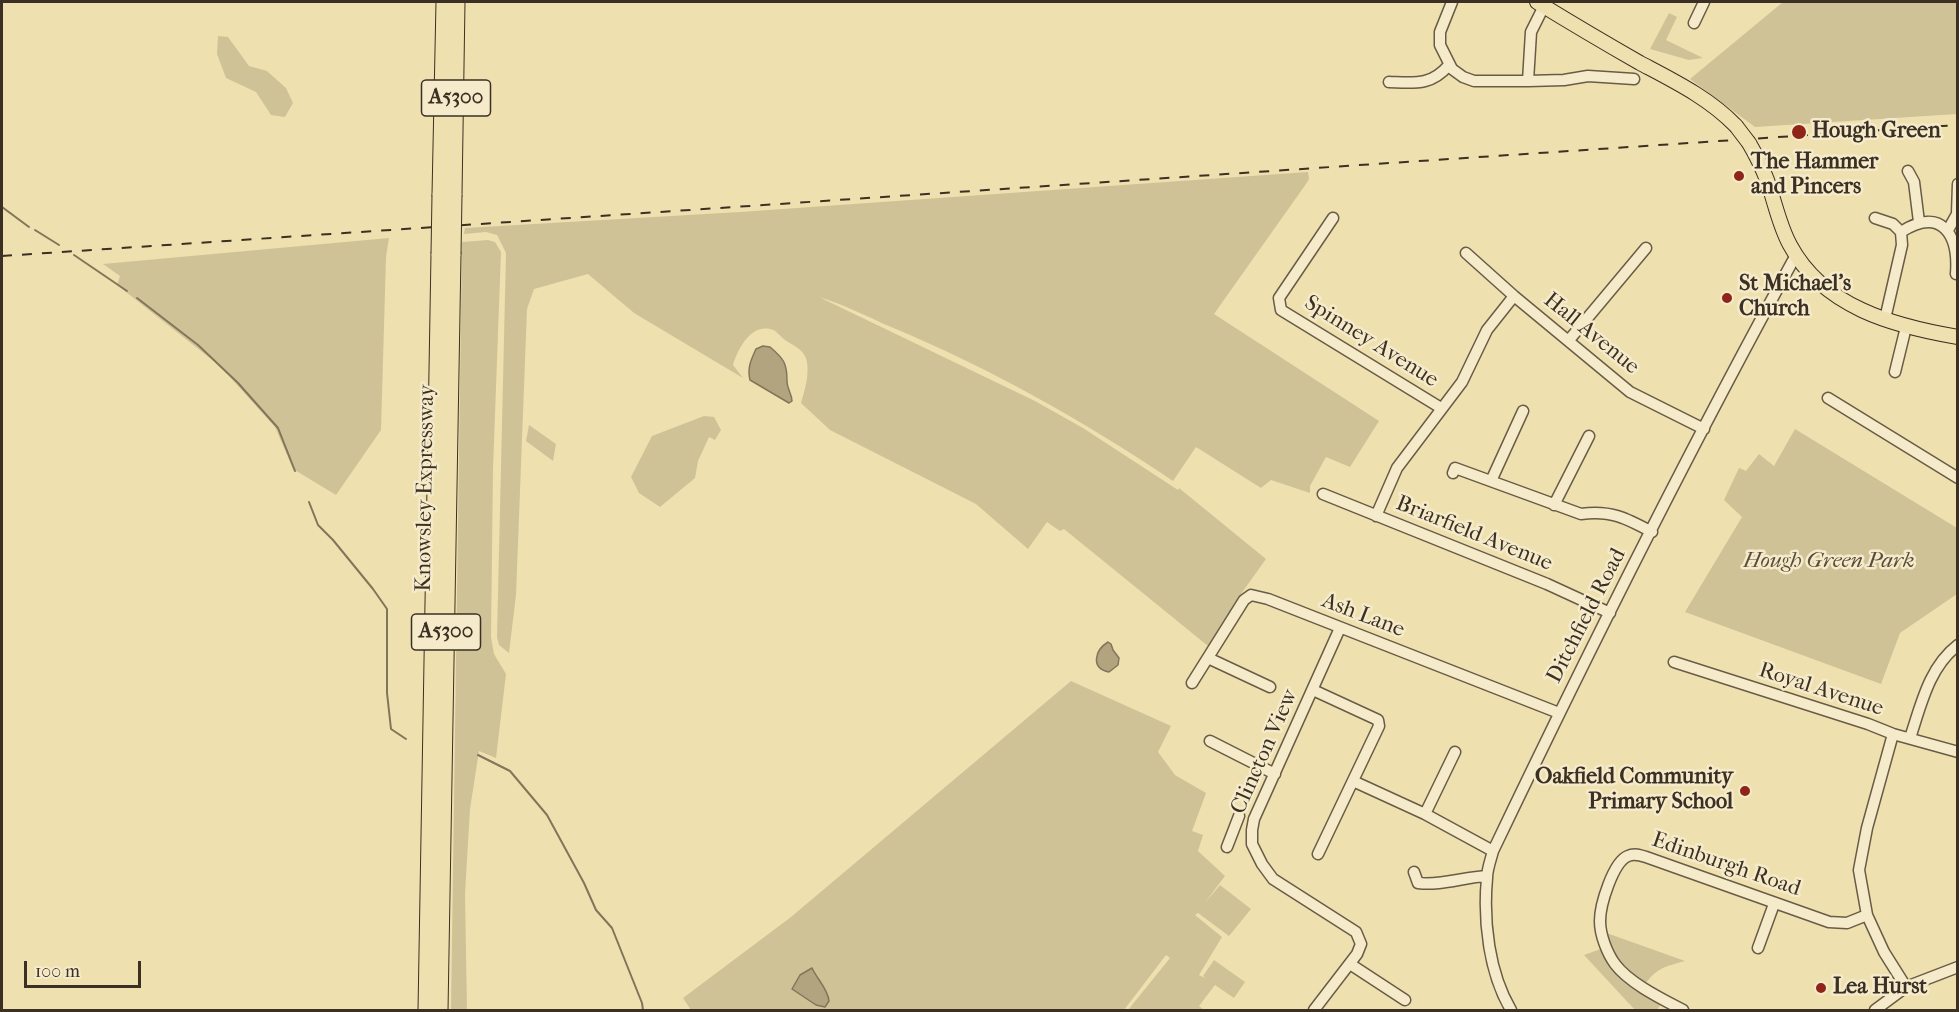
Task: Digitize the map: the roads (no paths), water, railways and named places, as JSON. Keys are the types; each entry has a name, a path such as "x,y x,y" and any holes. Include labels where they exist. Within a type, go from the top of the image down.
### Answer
{"highway":[{"name":"Knowsley Expressway","path":"440,1011 447,195 444,2"},
{"name":"Knowsley Expressway","path":"447,195 457,2"},
{"name":"Knowsley Expressway","path":"426,1011 446,254"}],"main road":[{"path":"1540,4 1690,91 1724,114 1749,143 1763,170 1779,220 1796,255 1819,283 1842,302 1906,327 1958,337"}],"street":[{"path":"1452,2 1440,32 1440,45 1449,65 1463,77 1474,81 1564,80 1618,71 1634,79"},
{"path":"1694,23 1704,2"},
{"path":"1528,81 1529,43 1540,4"},
{"path":"1389,82 1419,83 1430,80 1441,75 1449,65"},
{"path":"1908,171 1914,182 1919,222"},
{"path":"1948,230 1957,214 1958,184"},
{"name":"Spinney Avenue","path":"1333,218 1280,298 1281,309 1441,408"},
{"path":"1875,218 1893,224 1901,232 1902,245 1886,319"},
{"path":"1901,232 1919,222 1940,225 1948,230 1955,246 1956,274"},
{"path":"1569,340 1646,248"},
{"name":"Hall Avenue","path":"1466,253 1630,392 1704,429"},
{"name":"Ditchfield Road","path":"1511,1011 1505,1000 1491,954 1486,915 1486,876 1493,851 1559,713 1796,255"},
{"path":"1376,516 1397,468 1462,382 1487,330 1514,296"},
{"path":"1895,372 1906,327"},
{"path":"1828,398 1958,478"},
{"path":"1491,481 1518,414"},
{"path":"1554,505 1590,442"},
{"path":"1452,473 1455,468 1581,514 1597,512 1613,514 1652,532"},
{"name":"Briarfield Avenue","path":"1323,494 1547,584 1610,613"},
{"name":"Ash Lane","path":"1192,683 1244,600 1251,595 1559,713"},
{"name":"Clincton View","path":"1314,1011 1350,964 1361,944 1356,932 1273,879 1252,844 1252,830 1254,819 1340,628"},
{"path":"1910,738 1934,673 1955,650"},
{"path":"1208,658 1270,687"},
{"name":"Royal Avenue","path":"1674,662 1893,734 1958,752"},
{"path":"1313,690 1378,720 1379,726 1318,854"},
{"path":"1893,734 1867,828 1859,870 1867,915 1884,952 1906,987"},
{"path":"1210,741 1275,774"},
{"path":"1425,814 1455,752"},
{"path":"1353,781 1425,814 1493,851"},
{"path":"1227,847 1237,821 1252,830"},
{"name":"Edinburgh Road","path":"1683,1011 1623,974 1610,955 1600,921 1606,891 1620,862 1626,856 1635,854 1774,904 1839,924 1867,915"},
{"path":"1414,872 1418,883 1430,884 1486,876"},
{"path":"1758,948 1774,904"},
{"path":"1350,964 1406,1000"},
{"path":"1875,1011 1906,987 1958,967"}],"waterway":[{"path":"2,207 29,227"},
{"path":"35,230 59,245"},
{"path":"74,255 127,291"},
{"path":"137,298 198,345 238,383 278,428 295,471"},
{"path":"309,502 318,525 333,540 387,609 387,693 391,729 406,739"},
{"path":"478,755 510,771 547,815 596,910 612,928 643,1010"}],"railway":[{"path":"2,256 1958,125"}],"place":[{"name":"Hough Green","path":"1799,132"},
{"name":"The Hammer and Pincers","path":"1739,176"},
{"name":"St Michael's Church","path":"1727,298"},
{"name":"Oakfield Community Primary School","path":"1745,791"},
{"name":"Lea Hurst","path":"1821,988"}],"park label":[{"name":"Hough Green Park","path":"1829,562"}]}
